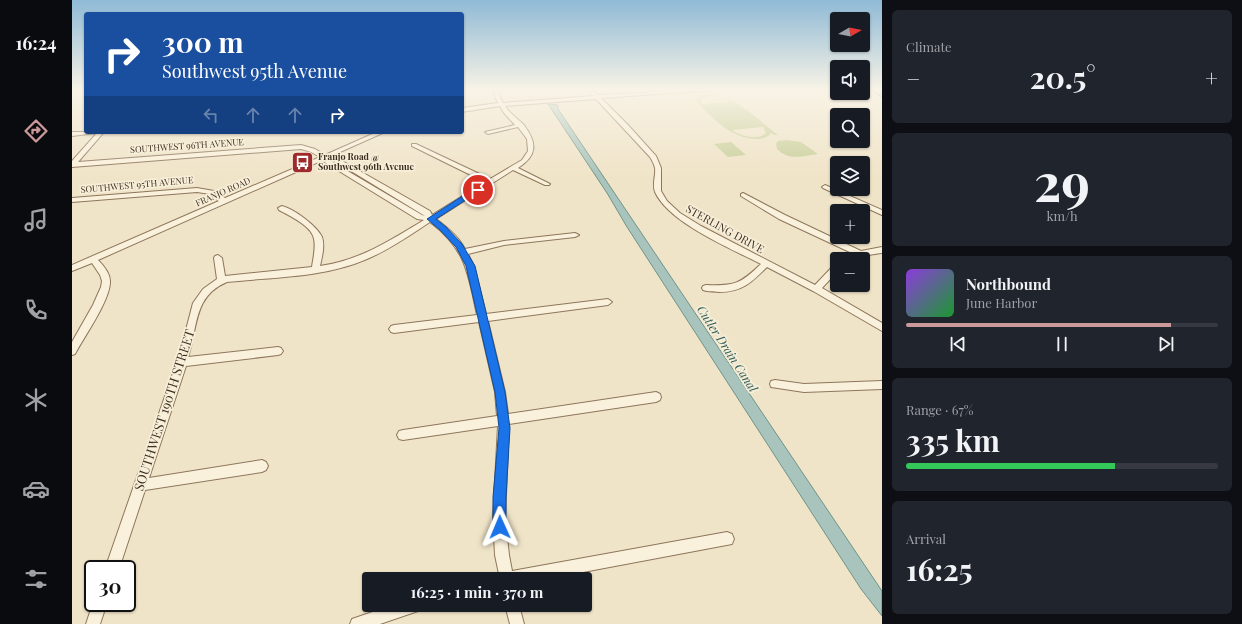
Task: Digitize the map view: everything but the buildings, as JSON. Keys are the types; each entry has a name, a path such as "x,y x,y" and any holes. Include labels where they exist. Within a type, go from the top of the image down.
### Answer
{"street":[{"path":"218,258 220,281 343,265 361,260 431,219 527,159 532,151 529,139 521,125 513,118"},
{"name":"STERLING DRIVE","path":"618,118 653,156 658,168 656,184 658,191 664,202 671,210 698,228 816,289 882,327"},
{"path":"488,132 521,125"},
{"path":"72,134 84,133"},
{"path":"73,165 99,134"},
{"name":"FRANJO ROAD","path":"72,268 377,134"},
{"path":"414,145 490,182"},
{"name":"SOUTHWEST 96TH AVENUE","path":"73,165 296,147 313,150 324,157 328,162 420,217 431,219"},
{"path":"513,168 548,184"},
{"path":"825,187 882,213"},
{"name":"SOUTHWEST 95TH AVENUE","path":"72,200 197,190 212,192 224,201"},
{"path":"743,195 782,217 856,252"},
{"path":"282,208 308,226 317,236 318,244 316,269"},
{"path":"431,219 448,233 464,252 473,274 500,392 504,420 499,518 502,555 506,572"},
{"path":"464,252 504,243 575,235"},
{"path":"870,252 882,250"},
{"path":"72,351 102,296 106,285 105,277 93,259"},
{"path":"706,288 730,289 738,287 749,280 766,264"},
{"path":"816,289 830,274"},
{"name":"SOUTHWEST 190TH STREET","path":"115,560 182,362 197,303 206,291 220,281"},
{"path":"394,329 608,302"},
{"path":"182,362 278,351"},
{"path":"775,384 804,388 882,385"},
{"path":"403,435 656,397"},
{"path":"140,485 262,466"},
{"path":"546,572 727,539"},
{"path":"93,624 97,612"},
{"path":"357,624 394,612"},
{"path":"514,612 517,624"}],"green space":[{"path":"713,118 758,118 778,135 771,133 761,139 739,136","holes":["763,127 766,133 759,137 749,137 732,130"]},
{"path":"787,140 801,142 818,154 796,157 781,153 777,149 776,144 778,141"},
{"path":"731,142 746,155 728,157 714,144"}],"water":[{"name":"Cutler Drain Canal","path":"557,118 564,118 882,591 882,616 861,589 627,227 607,193"}],"place":[{"name":"Franjo Road @ Southwest 96th Avenue","path":"303,162"}],"route":[{"path":"478,190 431,219 443,228 459,245 470,266 500,392 504,428 499,518 500,527"}]}
